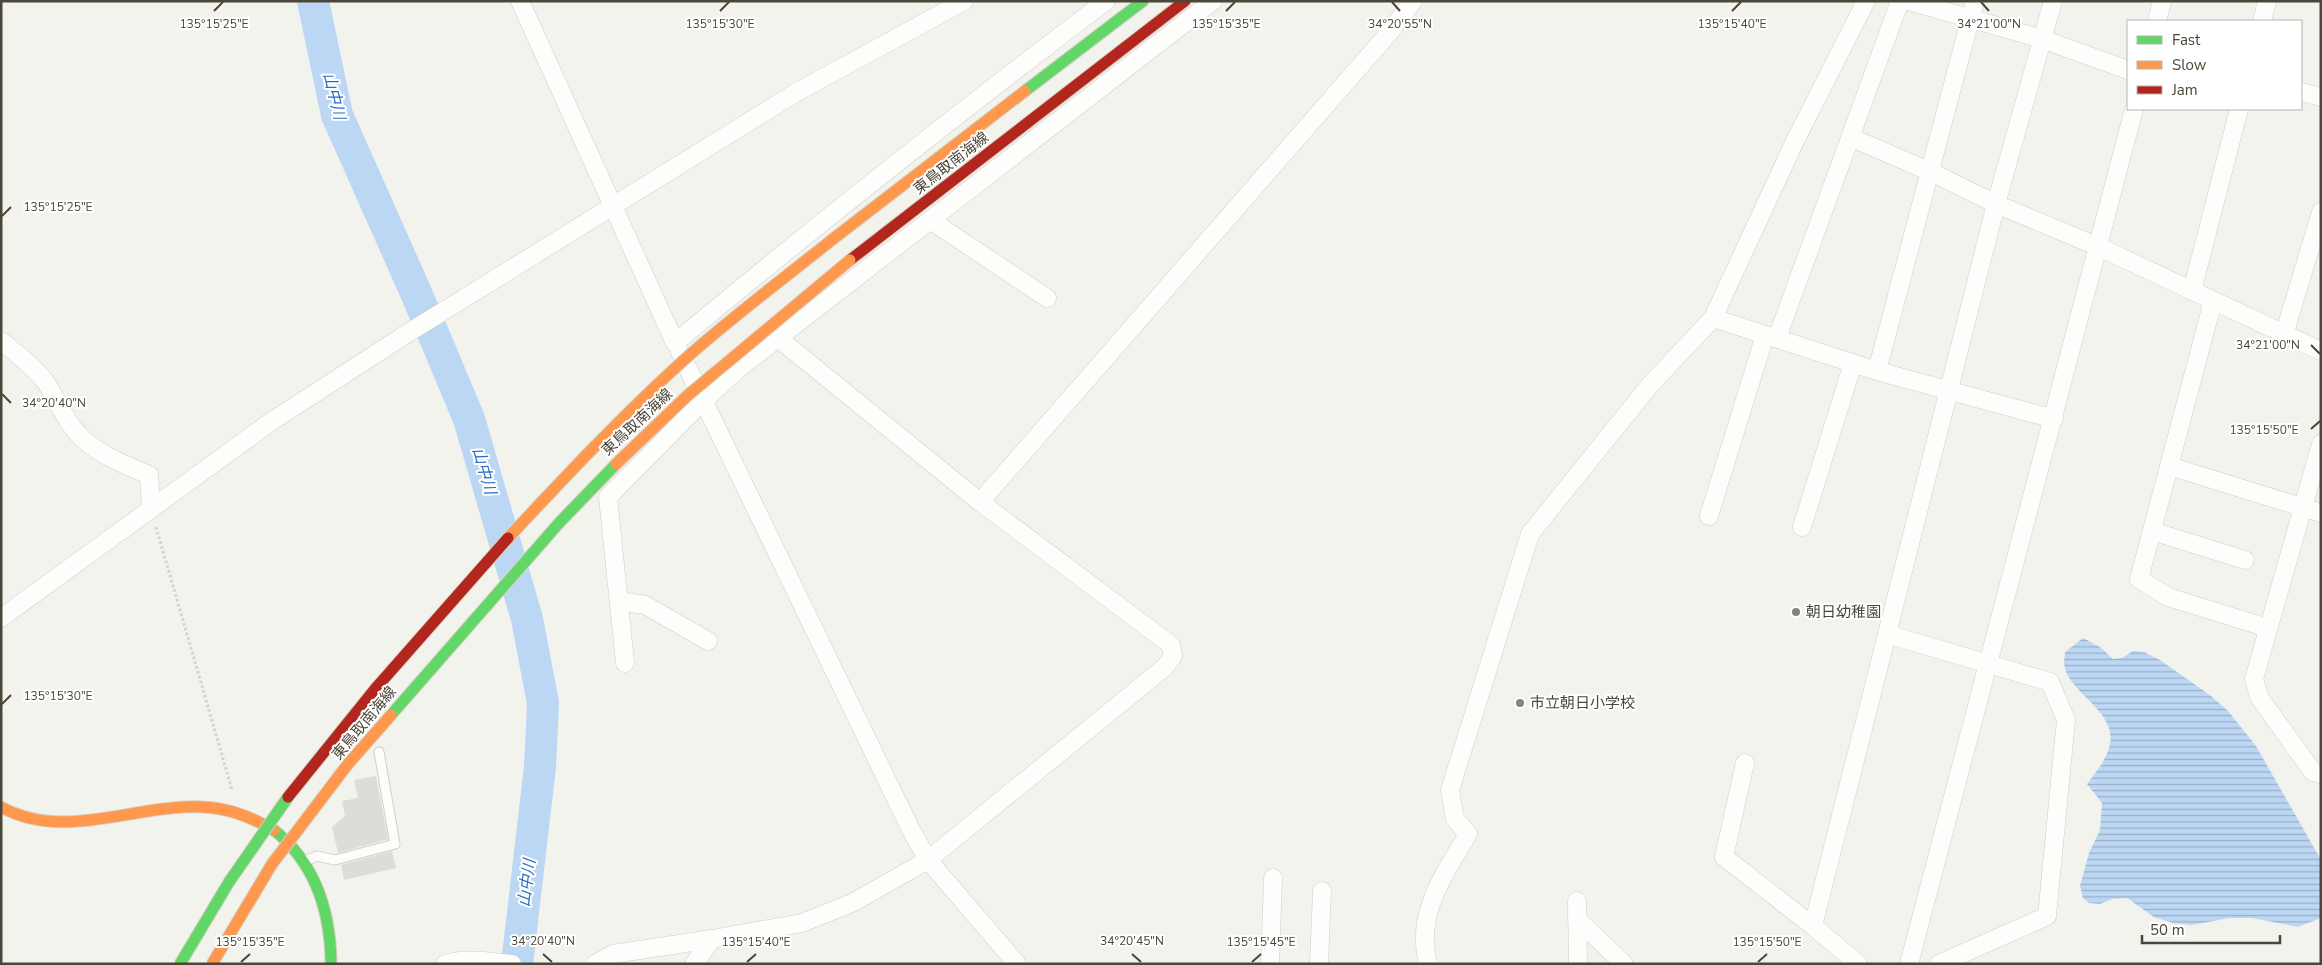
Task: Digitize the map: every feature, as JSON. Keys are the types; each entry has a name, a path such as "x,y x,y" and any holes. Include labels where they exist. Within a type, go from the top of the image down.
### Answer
{"main road":[{"name":"東鳥取南海線","path":"180,964 217,900 283,803 373,691 483,566 588,454 667,376 730,322 833,239 1143,1"},
{"name":"東鳥取南海線","path":"212,964 272,864 348,764 558,523 606,472 687,396 850,260 1185,1"},
{"path":"1,807 18,816 54,823 115,818 184,806 210,807 238,812 264,823 292,846 304,862 322,899 329,923 336,963"}],"street":[{"path":"520,1 675,343 911,830 928,860 1017,964"},
{"path":"1,618 272,421 408,333 476,293 797,92 964,1"},
{"path":"675,343 764,268 941,126 1106,1"},
{"path":"625,663 608,497 704,400 738,369 1213,1"},
{"path":"980,502 1388,34 1413,1"},
{"path":"1428,964 1425,954 1425,920 1435,892 1468,834 1454,819 1450,790 1530,534 1650,385 1713,318 1795,142 1866,1"},
{"path":"1709,516 1771,337 1852,138 1900,1"},
{"path":"1909,1 1970,20 2042,39 2127,70"},
{"path":"1877,371 1975,1"},
{"path":"1813,926 1996,204 2053,1"},
{"path":"2157,20 2162,1"},
{"path":"2262,20 2267,1"},
{"path":"2302,92 2321,97"},
{"path":"1909,964 2134,110"},
{"path":"2192,291 2239,110"},
{"path":"1852,138 1931,172 1996,204 2099,247 2321,351"},
{"path":"2284,335 2321,212"},
{"path":"930,220 1047,298"},
{"path":"2213,301 2139,579 2168,597 2268,628"},
{"path":"1713,318 1877,371 2054,418"},
{"path":"594,964 613,954 712,940 802,923 852,903 928,860 1165,667 1173,656 1171,645 980,502 778,338"},
{"path":"1,341 24,359 44,380 63,414 78,435 100,452 148,475 151,509"},
{"path":"1802,527 1852,363"},
{"path":"2321,444 2254,680 2259,697 2313,772 2321,774"},
{"path":"2169,466 2321,513"},
{"path":"2152,531 2245,560"},
{"path":"619,601 645,605 708,641"},
{"path":"1887,634 2050,682 2066,720 2047,916 1960,959 1939,964"},
{"path":"1745,763 1724,857 1813,926 1858,964"},
{"path":"1270,964 1273,878"},
{"path":"1319,964 1322,891"},
{"path":"1577,901 1578,964"},
{"path":"1577,919 1624,964"},
{"path":"694,964 712,940"},
{"path":"445,964 458,960 512,964"}],"lane":[{"path":"304,862 317,856 335,860 395,844 379,752"}],"path":[{"path":"151,509 238,812"}],"water":[{"path":"2083,638 2100,647 2113,659 2122,658 2133,651 2144,652 2160,660 2211,696 2228,711 2256,746 2321,860 2321,918 2298,927 2252,918 2230,918 2192,925 2173,923 2154,917 2127,898 2112,899 2100,904 2089,903 2083,898 2080,886 2089,853 2100,830 2102,803 2087,784 2105,758 2111,735 2101,713 2067,674 2064,663 2065,652"}],"building":[{"path":"376,776 388,839 338,853 332,827 345,816 342,801 358,798 354,780"},
{"path":"392,851 396,868 344,880 341,865"}],"waterway":[{"name":"山中川","path":"313,1 337,115 417,295 469,419 527,619 543,703 540,767 517,964"}],"traffic: fast":[{"path":"1025,91 1143,1"},
{"path":"391,715 559,523 616,464"},
{"path":"180,964 229,882 288,797"},
{"path":"274,830 300,857 318,889 327,924 331,961"}],"traffic: slow":[{"path":"833,239 1025,91"},
{"path":"508,538 573,469 662,380 739,313 833,239"},
{"path":"616,464 687,396 850,260"},
{"path":"212,964 272,864 348,764 391,715"},
{"path":"1,807 28,818 56,822 84,821 169,808 197,807 225,810 256,821 274,830"}],"traffic: jam":[{"path":"850,260 1185,1"},
{"path":"288,797 375,689 508,538"}],"place":[{"name":"朝日幼稚園","path":"1796,612"},
{"name":"市立朝日小学校","path":"1520,703"}]}
